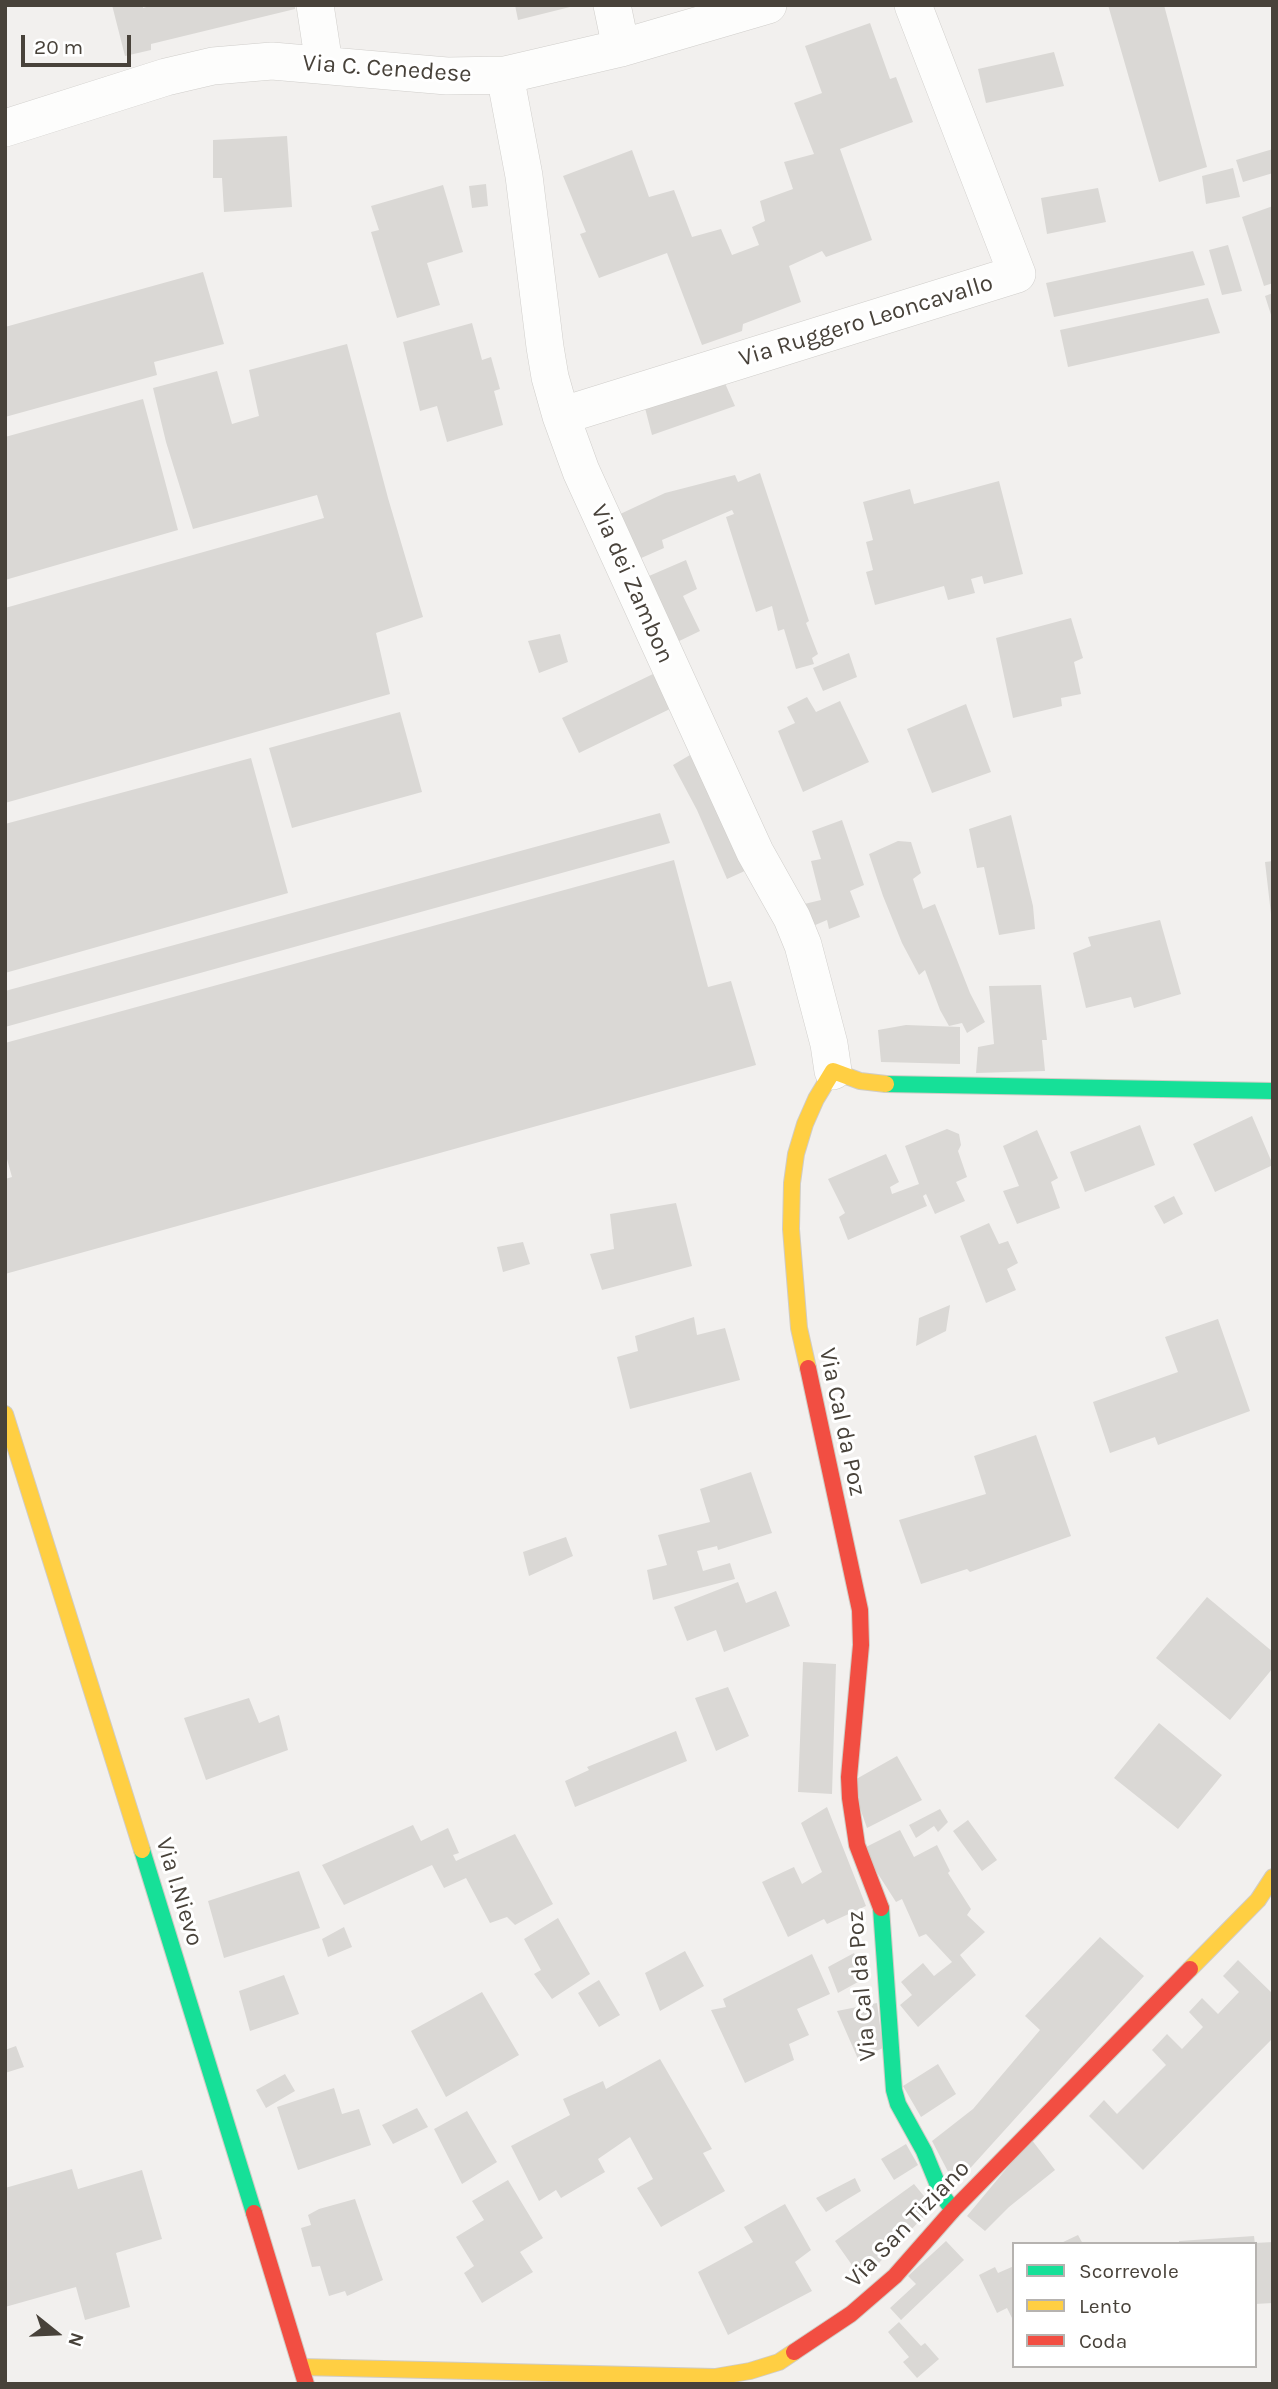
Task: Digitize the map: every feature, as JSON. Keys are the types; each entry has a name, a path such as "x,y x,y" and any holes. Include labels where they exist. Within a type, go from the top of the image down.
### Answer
{"street":[{"path":"315,5 324,64"},
{"path":"612,5 621,48"},
{"name":"Via C. Cenedese","path":"5,128 194,69 262,61 447,76 505,75 621,48 768,5"},
{"name":"Via Ruggero Leoncavallo","path":"561,416 1017,274 913,5"},
{"name":"Via dei Zambon","path":"505,75 522,165 550,377 561,416 581,471 755,852 792,918 806,957 829,1044 833,1071"},
{"path":"833,1071 860,1081 891,1085 1273,1091"},
{"name":"Via Cal da Poz","path":"833,1071 805,1124 796,1154 792,1183 791,1229 799,1328 860,1610 861,1645 849,1777 850,1798 859,1852 882,1911 894,2090 898,2104 924,2151 942,2195 953,2210"},
{"name":"Via I.Nievo","path":"5,1414 306,2384"},
{"name":"Via San Tiziano","path":"302,2367 715,2377 750,2371 779,2362 851,2314 895,2276 953,2210 1268,1898"}],"building":[{"path":"112,5 143,5 143,8 153,5 295,5 295,9 151,44 151,50 125,56"},
{"path":"515,5 574,5 574,6 518,20"},
{"path":"1108,5 1164,5 1207,167 1159,182"},
{"path":"870,23 890,79 896,77 913,122 840,149 872,240 826,257 822,251 789,266 801,302 743,324 742,331 702,345 667,253 599,278 580,234 586,232 563,176 632,150 649,197 674,190 692,237 721,229 732,255 759,245 752,227 765,221 760,201 793,189 784,162 814,154 794,103 822,93 805,46"},
{"path":"1054,52 1064,86 986,103 978,69"},
{"path":"287,136 292,207 224,212 222,178 213,178 213,140"},
{"path":"1273,149 1273,173 1243,182 1236,160"},
{"path":"1233,168 1240,197 1206,204 1202,176"},
{"path":"486,184 488,206 472,208 469,186"},
{"path":"443,185 463,252 427,263 440,305 397,318 371,232 379,230 371,206"},
{"path":"1098,188 1106,222 1047,234 1041,198"},
{"path":"1273,206 1273,283 1264,286 1242,217"},
{"path":"1228,245 1242,291 1222,295 1209,250"},
{"path":"1193,251 1205,285 1054,317 1046,283"},
{"path":"203,272 224,344 154,362 157,375 5,417 5,327"},
{"path":"1273,293 1273,318 1272,318 1265,296"},
{"path":"1208,298 1220,333 1068,367 1060,330"},
{"path":"472,323 482,360 491,357 500,389 494,391 503,425 447,442 437,406 420,411 403,342"},
{"path":"347,344 423,617 376,633 390,694 5,803 5,608 324,518 317,495 193,529 166,442 153,388 217,371 232,424 259,416 249,370"},
{"path":"724,381 735,406 652,435 645,408"},
{"path":"143,399 178,530 5,580 5,437"},
{"path":"760,473 818,654 812,658 814,664 796,669 784,629 778,631 772,606 756,612 726,517 734,514 732,510 662,540 664,548 639,559 616,516 665,493 735,475 738,482"},
{"path":"999,481 1023,574 984,584 982,576 971,579 975,593 948,600 944,586 875,605 866,572 873,570 866,542 873,540 863,502 910,489 914,504"},
{"path":"686,560 697,589 683,596 700,631 673,644 642,579"},
{"path":"1071,618 1083,658 1074,662 1081,694 1061,698 1062,706 1013,718 996,638"},
{"path":"560,634 568,662 539,673 528,641"},
{"path":"849,653 857,677 823,691 813,668"},
{"path":"653,674 672,708 579,753 562,718"},
{"path":"807,697 816,712 840,701 869,762 803,792 778,731 795,723 787,707"},
{"path":"966,704 991,772 932,793 907,729"},
{"path":"400,712 422,792 292,828 269,748"},
{"path":"690,755 717,800 747,870 727,879 697,810 673,765"},
{"path":"251,758 288,893 5,973 5,824"},
{"path":"660,813 670,843 5,1027 5,991"},
{"path":"1011,815 1033,906 1035,929 999,935 984,867 977,868 969,829"},
{"path":"842,820 864,885 850,891 860,917 829,929 827,920 806,929 796,906 821,900 811,861 821,859 812,831"},
{"path":"898,841 911,842 921,873 913,879 923,909 935,904 970,993 985,1022 967,1033 962,1023 949,1026 925,970 919,975 902,943 883,896 869,854"},
{"path":"674,860 708,987 731,981 756,1065 5,1274 5,1179 12,1177 5,1152 5,1043"},
{"path":"1273,861 1273,914 1271,914 1265,862"},
{"path":"1160,920 1181,994 1134,1008 1131,997 1086,1008 1073,953 1091,946 1088,937"},
{"path":"1041,985 1047,1040 1042,1040 1045,1071 976,1073 978,1047 994,1044 989,986"},
{"path":"906,1025 960,1027 960,1064 881,1062 878,1030"},
{"path":"1252,1116 1273,1165 1215,1192 1193,1144"},
{"path":"1140,1125 1155,1165 1085,1192 1070,1152"},
{"path":"947,1129 959,1134 961,1145 958,1151 967,1177 956,1182 965,1201 935,1214 926,1194 923,1196 927,1206 848,1240 839,1217 845,1213 828,1179 886,1154 899,1182 890,1187 892,1194 919,1184 905,1146"},
{"path":"1037,1130 1058,1178 1051,1182 1060,1208 1017,1224 1003,1191 1019,1186 1003,1146"},
{"path":"1174,1196 1183,1214 1164,1224 1154,1206"},
{"path":"676,1203 692,1266 602,1290 590,1254 614,1249 610,1214"},
{"path":"989,1223 999,1244 1008,1241 1018,1263 1007,1269 1016,1290 986,1303 960,1236"},
{"path":"523,1242 530,1264 503,1272 497,1247"},
{"path":"950,1305 946,1331 916,1346 919,1318"},
{"path":"694,1317 697,1335 725,1328 740,1380 630,1409 617,1357 638,1351 635,1336"},
{"path":"1218,1319 1250,1411 1158,1445 1155,1437 1110,1453 1093,1402 1178,1372 1165,1337"},
{"path":"1036,1435 1071,1536 970,1572 967,1569 921,1584 899,1520 986,1494 974,1456"},
{"path":"751,1472 772,1533 718,1550 717,1546 697,1551 703,1571 730,1563 735,1579 653,1600 647,1570 667,1565 658,1535 710,1522 700,1489"},
{"path":"566,1537 573,1556 529,1576 523,1552"},
{"path":"738,1582 746,1603 776,1591 790,1626 724,1652 716,1630 687,1641 674,1607"},
{"path":"1207,1597 1273,1652 1273,1668 1230,1720 1156,1658"},
{"path":"803,1662 836,1664 832,1794 798,1792"},
{"path":"728,1687 749,1736 716,1751 695,1698"},
{"path":"249,1698 259,1723 279,1715 288,1750 206,1780 184,1718"},
{"path":"1159,1723 1222,1775 1178,1829 1114,1778"},
{"path":"676,1731 687,1761 575,1807 565,1781 589,1770 587,1767"},
{"path":"897,1756 922,1800 867,1828 851,1782"},
{"path":"827,1807 866,1906 827,1924 824,1919 788,1937 762,1882 794,1867 802,1884 822,1872 801,1823"},
{"path":"940,1809 948,1822 938,1832 934,1826 916,1838 909,1825"},
{"path":"968,1820 997,1860 982,1871 953,1831"},
{"path":"413,1825 421,1841 448,1828 459,1853 453,1855 456,1861 515,1834 553,1904 515,1925 507,1917 490,1923 466,1878 444,1888 432,1865 344,1905 322,1865"},
{"path":"900,1830 914,1857 937,1845 950,1871 948,1873 971,1909 967,1915 985,1932 960,1955 976,1975 918,2027 900,2005 912,1995 901,1982 923,1963 934,1976 952,1962 926,1934 919,1937 902,1899 896,1902 862,1849"},
{"path":"299,1871 320,1928 224,1958 208,1901"},
{"path":"558,1918 590,1974 552,1999 534,1974 541,1970 524,1939"},
{"path":"344,1927 352,1947 328,1957 322,1939"},
{"path":"1100,1937 1144,1976 955,2185 932,2141 973,2109 1040,2030 1025,2016"},
{"path":"685,1951 704,1986 660,2011 645,1973"},
{"path":"854,1953 867,1977 838,1993 828,1967"},
{"path":"812,1954 830,1994 797,2009 809,2035 789,2044 794,2060 745,2083 711,2010 726,2007 723,1999"},
{"path":"1238,1960 1273,1994 1273,2038 1143,2170 1089,2116 1104,2100 1117,2114 1166,2065 1152,2050 1167,2034 1182,2049 1203,2027 1189,2012 1202,1998 1218,2014 1239,1992 1223,1976"},
{"path":"284,1975 299,2014 250,2031 239,1991"},
{"path":"599,1980 620,2015 599,2027 578,1993"},
{"path":"482,1992 519,2055 446,2097 411,2031"},
{"path":"877,2003 883,2048 858,2059 837,2011"},
{"path":"16,2046 24,2067 5,2073 5,2050"},
{"path":"660,2059 712,2149 703,2153 725,2191 661,2227 637,2188 653,2179 630,2137 598,2159 605,2172 561,2198 556,2190 539,2201 511,2146 570,2115 563,2099 603,2081 606,2089"},
{"path":"938,2064 956,2094 921,2117 903,2086"},
{"path":"285,2074 295,2091 266,2108 256,2090"},
{"path":"334,2088 342,2114 359,2109 371,2145 298,2170 277,2107"},
{"path":"417,2108 428,2127 393,2144 382,2125"},
{"path":"467,2111 497,2162 462,2184 434,2129"},
{"path":"1031,2139 1055,2170 1009,2207 985,2231 967,2216"},
{"path":"906,2144 918,2165 894,2180 881,2159"},
{"path":"72,2169 78,2189 142,2170 162,2239 116,2253 130,2307 85,2320 76,2287 5,2307 5,2188"},
{"path":"855,2178 861,2191 826,2212 816,2198"},
{"path":"508,2180 543,2238 520,2252 533,2272 482,2303 464,2273 474,2266 456,2237 484,2220 472,2201"},
{"path":"914,2184 933,2207 861,2278 835,2241"},
{"path":"355,2199 383,2280 347,2296 345,2291 329,2296 320,2266 312,2267 301,2228 311,2225 308,2215 319,2209"},
{"path":"785,2204 811,2250 795,2262 812,2291 728,2335 698,2272 753,2242 744,2227"},
{"path":"1078,2235 1082,2242 1063,2242"},
{"path":"1254,2236 1255,2242 1179,2242"},
{"path":"946,2241 964,2260 901,2320 890,2308 916,2284 908,2276"},
{"path":"1273,2242 1273,2303 1257,2304 1257,2243"},
{"path":"995,2267 998,2273 1012,2267 1012,2318 1007,2308 997,2313 979,2275"},
{"path":"899,2322 921,2346 925,2343 939,2359 917,2378 903,2362 909,2357 888,2332"}],"traffic: fast":[{"path":"886,1084 1273,1091"},
{"path":"142,1850 254,2213"},
{"path":"881,1908 894,2090 898,2104 924,2151 942,2195 953,2210"}],"traffic: slow":[{"path":"808,1368 799,1328 791,1229 796,1154 816,1099 833,1071 860,1081 886,1084"},
{"path":"5,1414 142,1850"},
{"path":"1190,1969 1258,1900 1273,1877"},
{"path":"301,2367 715,2377 750,2371 779,2362 794,2352"}],"traffic: jam":[{"path":"808,1368 860,1610 861,1645 849,1777 850,1798 857,1845 881,1908"},
{"path":"794,2352 851,2314 895,2276 953,2210 1190,1969"},
{"path":"254,2213 306,2384"}]}
